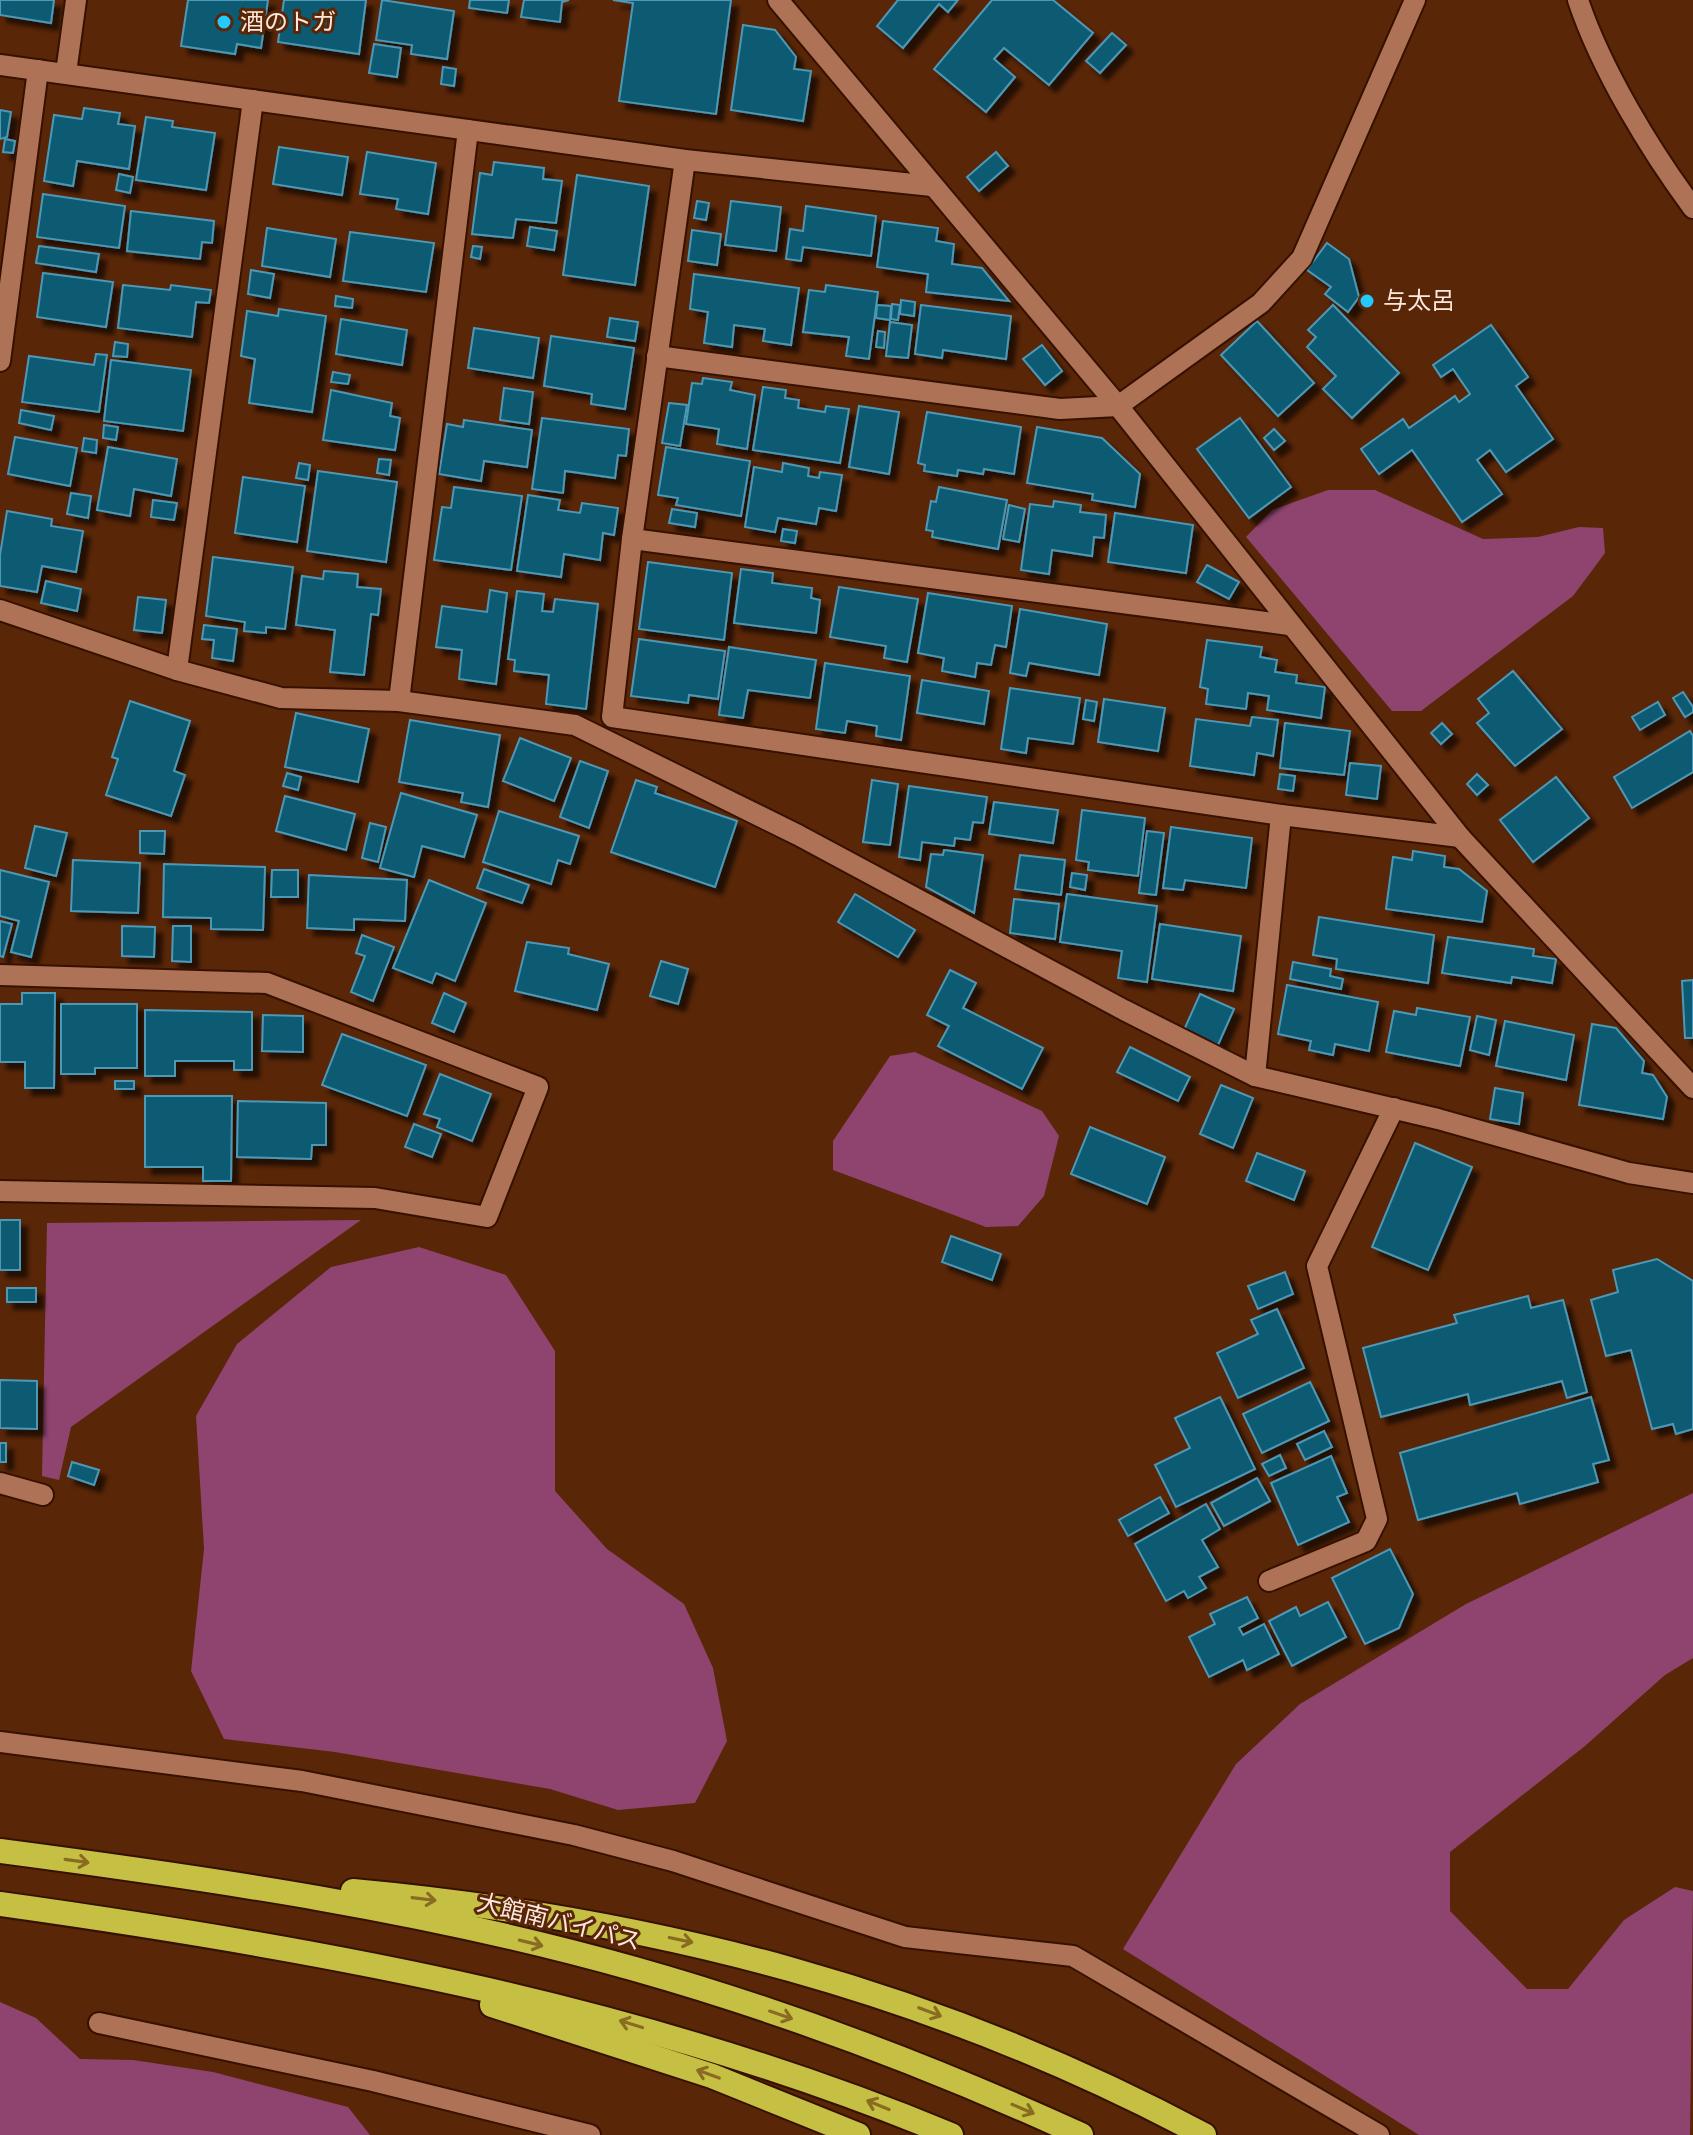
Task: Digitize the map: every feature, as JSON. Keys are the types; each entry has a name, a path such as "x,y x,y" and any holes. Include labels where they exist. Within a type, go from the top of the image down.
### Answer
{"highway":[{"name":"大館南バイパス","path":"0,1851 179,1875 337,1901 634,1968 894,2055 1081,2135"},
{"path":"179,1875 482,1906 670,1937 750,1956 835,1979 1002,2039 1204,2135"},
{"path":"0,1904 174,1928 477,1985 615,2019 742,2058 872,2103 951,2135"},
{"path":"174,1928 533,2016 712,2076 858,2135"}],"street":[{"path":"66,73 76,0"},
{"path":"778,0 1118,406 1460,837 1693,1088"},
{"path":"657,356 1060,409 1118,406 1261,303 1302,258 1415,0"},
{"path":"1578,0 1586,25 1659,162 1693,208"},
{"path":"0,65 685,160 932,186"},
{"path":"0,361 38,70"},
{"path":"177,670 253,100"},
{"path":"399,701 468,130"},
{"path":"601,738 612,717 632,539 685,160"},
{"path":"632,539 1289,625"},
{"path":"0,610 177,670 281,698 399,701 575,725 798,835 1124,1010 1255,1076 1394,1108 1629,1173 1693,1183"},
{"path":"612,717 1281,815 1460,837"},
{"path":"1255,1076 1281,815"},
{"path":"0,975 267,983 538,1087 487,1217 375,1198 0,1191"},
{"path":"1269,1581 1366,1541 1377,1519 1317,1266 1394,1108"},
{"path":"0,1483 43,1495"},
{"path":"0,1742 302,1781 574,1835 673,1861 905,1937 1073,1956 1379,2135"},
{"path":"99,2023 373,2081 590,2135"}],"shaded area":[{"path":"1328,490 1375,490 1483,539 1538,537 1579,527 1603,528 1605,553 1573,596 1421,711 1392,711 1246,537 1272,510"},
{"path":"915,1052 1042,1111 1059,1136 1044,1196 1018,1226 986,1227 833,1170 833,1141 890,1056"},
{"path":"361,1220 71,1427 59,1480 42,1476 47,1223"},
{"path":"419,1247 506,1275 555,1351 555,1491 607,1549 684,1604 713,1668 727,1741 695,1803 618,1810 550,1789 335,1752 224,1739 191,1671 204,1549 196,1416 237,1344 331,1267"},
{"path":"1693,1493 1693,1658 1665,1675 1585,1746 1450,1852 1450,1911 1527,1989 1568,1989 1624,1920 1675,1887 1693,1891 1690,2135 1419,2135 1123,1949 1236,1764 1300,1704 1466,1604"},
{"path":"0,2002 36,2018 80,2059 133,2060 213,2072 348,2107 370,2135 0,2135"}],"building":[{"path":"0,0 54,0 51,23 0,15"},
{"name":"酒のトガ","path":"188,0 268,0 261,48 237,44 235,54 181,46"},
{"path":"284,0 366,0 359,54 278,42"},
{"path":"382,0 454,11 447,59 411,54 412,45 376,40"},
{"path":"470,0 509,0 507,13 469,8"},
{"path":"524,0 569,0 562,2 560,22 521,17"},
{"path":"613,0 731,0 716,114 619,101 633,3"},
{"path":"898,0 958,0 948,12 939,4 903,48 877,26"},
{"path":"992,0 1053,0 1093,33 1049,85 1004,48 994,59 1015,77 986,112 934,69"},
{"path":"743,25 775,30 796,57 794,69 811,71 803,121 731,110"},
{"path":"1112,33 1126,45 1100,73 1086,61"},
{"path":"374,44 401,48 397,77 369,73"},
{"path":"443,67 456,69 454,86 441,84"},
{"path":"84,108 120,113 118,124 135,126 129,169 77,161 73,186 44,181 54,115 82,119"},
{"path":"0,110 11,112 7,137 0,139"},
{"path":"146,117 173,121 172,127 215,133 206,190 136,180"},
{"path":"5,139 15,141 13,153 3,152"},
{"path":"279,147 348,157 342,195 273,184"},
{"path":"367,152 436,163 428,214 396,209 398,199 360,194"},
{"path":"996,152 1008,166 979,191 967,177"},
{"path":"494,162 544,168 543,179 562,181 556,223 516,219 513,238 472,234 480,173 492,175"},
{"path":"119,174 133,177 130,193 116,190"},
{"path":"577,175 649,186 635,285 563,275"},
{"path":"43,194 125,206 119,248 37,237"},
{"path":"697,201 709,203 706,220 694,218"},
{"path":"731,201 781,207 776,251 725,245"},
{"path":"806,206 876,216 871,256 803,247 801,261 786,259 790,229 803,231"},
{"path":"131,211 214,221 212,243 202,242 200,259 127,251"},
{"path":"883,221 938,228 936,241 954,244 952,264 982,268 1009,301 926,292 928,274 877,267"},
{"path":"530,227 557,231 554,250 527,246"},
{"path":"267,228 336,239 330,277 262,266"},
{"path":"692,230 721,234 717,265 688,261"},
{"path":"350,232 434,243 426,292 343,281"},
{"path":"1327,243 1349,259 1359,297 1348,312 1325,294 1331,287 1307,270"},
{"path":"39,246 99,254 96,272 36,263"},
{"path":"473,246 482,247 480,259 471,257"},
{"path":"251,270 274,274 270,298 248,294"},
{"path":"43,273 113,282 106,327 37,317"},
{"path":"694,274 799,288 791,345 763,341 765,329 734,325 732,347 704,343 708,312 690,309"},
{"path":"123,285 170,290 171,285 211,290 209,303 196,302 192,337 118,328"},
{"path":"826,285 878,292 869,359 846,356 849,337 803,332 809,290 825,292"},
{"path":"336,296 353,299 352,308 335,306"},
{"path":"901,300 915,302 914,316 900,314"},
{"path":"892,304 900,305 898,320 891,319"},
{"path":"877,305 891,306 890,320 876,318"},
{"path":"921,305 1011,316 1006,359 943,350 942,358 915,354"},
{"path":"1333,305 1399,373 1352,418 1323,389 1336,376 1307,347 1316,337 1308,330"},
{"path":"279,309 326,316 312,412 249,403 255,359 241,356 247,311 278,316"},
{"path":"610,318 638,322 635,341 607,337"},
{"path":"341,319 407,330 402,365 336,354"},
{"path":"1257,321 1314,383 1278,416 1221,355"},
{"path":"890,322 912,325 908,358 886,356"},
{"path":"1491,325 1528,377 1516,386 1553,439 1506,472 1490,450 1477,460 1502,494 1462,522 1412,450 1379,474 1361,449 1403,419 1409,428 1455,396 1459,402 1470,394 1453,369 1441,377 1433,365"},
{"path":"474,328 539,338 533,378 468,368"},
{"path":"878,331 885,332 884,348 876,347"},
{"path":"551,336 634,348 625,409 591,404 592,394 544,386"},
{"path":"115,342 128,344 127,357 113,356"},
{"path":"1042,345 1062,371 1045,385 1023,359"},
{"path":"96,354 107,355 99,412 22,402 29,356 94,365"},
{"path":"111,360 191,370 183,431 104,421"},
{"path":"333,372 350,375 348,384 331,382"},
{"path":"703,378 732,382 730,390 755,395 747,449 717,444 719,429 686,424 692,383 702,384"},
{"path":"763,387 786,390 785,398 799,400 798,408 825,412 826,406 849,409 840,463 753,450"},
{"path":"504,388 533,392 529,424 500,420"},
{"path":"331,390 392,403 390,416 400,418 395,450 323,440"},
{"path":"669,403 687,405 680,446 662,443"},
{"path":"859,406 899,412 889,474 849,467"},
{"path":"21,410 54,416 51,430 19,423"},
{"path":"927,412 1021,427 1014,474 984,469 983,474 958,470 957,476 924,471 925,465 918,463"},
{"path":"542,418 629,429 626,456 618,455 615,478 565,471 563,493 532,489"},
{"path":"1240,418 1291,487 1249,518 1197,449"},
{"path":"464,420 532,430 527,467 484,461 481,481 439,474 447,424 463,427"},
{"path":"104,425 118,427 116,440 103,438"},
{"path":"1037,427 1102,438 1140,474 1135,507 1092,500 1093,494 1027,483"},
{"path":"1274,429 1285,441 1274,450 1264,438"},
{"path":"15,437 77,448 70,486 8,474"},
{"path":"84,438 97,440 96,453 82,451"},
{"path":"108,447 177,459 171,496 134,489 130,516 97,510"},
{"path":"666,447 750,461 741,516 676,505 678,498 658,495"},
{"path":"379,459 391,460 389,475 377,473"},
{"path":"299,463 310,465 308,480 296,478"},
{"path":"783,463 809,468 808,476 819,478 820,472 842,475 836,511 819,508 816,524 778,518 775,532 745,527 754,467 782,472"},
{"path":"318,471 397,482 386,562 307,551"},
{"path":"243,477 305,486 297,542 235,533"},
{"path":"454,487 522,496 511,570 434,560 442,507 451,508"},
{"path":"939,487 1007,500 998,549 932,537 933,531 926,530 931,501 936,502"},
{"path":"71,493 91,496 88,518 67,514"},
{"path":"528,495 560,500 558,510 580,513 582,503 618,508 614,535 603,533 600,560 564,554 561,577 517,571"},
{"path":"153,500 177,503 174,520 151,517"},
{"path":"1054,501 1081,505 1080,512 1106,515 1104,538 1094,537 1092,556 1052,550 1049,574 1021,570 1030,504 1053,507"},
{"path":"1009,505 1025,509 1019,542 1003,539"},
{"path":"672,509 697,513 695,527 669,523"},
{"path":"7,511 52,519 51,526 83,531 76,572 42,566 37,592 0,586 0,555"},
{"path":"1115,513 1193,525 1186,573 1108,562"},
{"path":"783,529 797,531 795,543 781,541"},
{"path":"213,557 293,567 285,629 266,627 266,633 244,631 245,622 206,616"},
{"path":"648,562 732,573 724,640 639,629"},
{"path":"1207,565 1239,582 1229,599 1197,582"},
{"path":"741,569 773,573 772,583 812,588 811,598 820,600 816,633 734,623"},
{"path":"324,571 358,574 357,587 381,589 378,615 371,614 364,675 330,672 335,630 296,625 302,576 323,579"},
{"path":"46,581 81,589 77,611 41,603"},
{"path":"839,587 918,599 907,662 884,658 886,646 830,637"},
{"path":"490,590 507,593 496,684 459,679 462,650 436,647 442,606 487,612"},
{"path":"517,591 544,594 542,611 553,612 555,599 598,604 586,709 546,704 549,675 514,671 515,660 508,659"},
{"path":"928,593 1012,606 1006,647 995,645 991,665 977,663 975,677 942,671 944,658 918,653"},
{"path":"138,597 166,600 162,633 134,630"},
{"path":"1020,609 1107,624 1099,675 1029,663 1026,676 1010,673"},
{"path":"204,625 237,629 233,661 212,658 214,640 202,639"},
{"path":"639,639 725,651 718,699 689,695 688,703 631,696"},
{"path":"1207,640 1262,647 1260,657 1277,660 1275,672 1297,675 1296,683 1325,687 1321,718 1267,710 1269,696 1248,693 1246,709 1206,704 1208,689 1200,687"},
{"path":"729,647 816,660 810,698 748,690 743,718 719,715"},
{"path":"825,663 910,676 901,740 876,736 877,726 847,721 845,733 816,729"},
{"path":"1513,671 1562,729 1515,766 1477,723 1489,713 1478,699"},
{"path":"922,680 989,691 984,724 917,713"},
{"path":"1010,688 1080,698 1073,744 1028,738 1026,753 1001,749"},
{"path":"1683,692 1693,707 1693,712 1685,717 1673,698"},
{"path":"1104,699 1165,708 1158,751 1098,742"},
{"path":"1086,700 1097,702 1094,721 1083,719"},
{"path":"130,701 190,721 174,771 185,775 171,816 106,795 118,759 112,757"},
{"path":"1658,702 1665,715 1640,730 1632,717"},
{"path":"296,713 369,729 358,782 285,767"},
{"path":"1252,717 1278,720 1273,756 1257,753 1254,775 1190,766 1196,719 1250,726"},
{"path":"410,720 500,735 488,807 461,802 463,793 399,782"},
{"path":"1285,723 1350,731 1344,775 1280,768"},
{"path":"1442,723 1452,734 1441,744 1431,733"},
{"path":"1690,731 1693,736 1693,772 1632,808 1614,777"},
{"path":"520,738 571,758 554,801 503,781"},
{"path":"580,761 608,771 589,828 560,817"},
{"path":"1350,763 1381,766 1377,799 1346,795"},
{"path":"287,773 301,777 298,790 283,786"},
{"path":"1280,774 1295,776 1293,791 1278,789"},
{"path":"1477,774 1488,785 1477,795 1467,784"},
{"path":"1556,777 1589,818 1533,862 1500,820"},
{"path":"636,780 657,787 655,793 737,821 715,887 611,852"},
{"path":"872,780 898,784 890,845 863,842"},
{"path":"909,786 987,797 983,823 973,822 970,840 955,838 954,846 922,842 920,860 899,857"},
{"path":"401,793 477,815 464,857 422,846 414,877 380,868"},
{"path":"285,796 355,814 346,850 276,831"},
{"path":"994,802 1058,810 1053,843 989,834"},
{"path":"1082,810 1145,818 1138,876 1088,870 1089,862 1076,860"},
{"path":"499,811 579,836 570,864 558,860 551,884 483,862"},
{"path":"370,823 386,827 378,862 362,858"},
{"path":"35,826 67,833 56,876 25,868"},
{"path":"1171,827 1252,838 1246,888 1185,880 1183,890 1163,888"},
{"path":"140,831 165,831 164,854 140,853"},
{"path":"1147,831 1164,833 1156,895 1139,893"},
{"path":"944,850 983,855 974,913 926,887 931,854 943,855"},
{"path":"1413,851 1445,856 1444,867 1459,869 1487,891 1482,922 1386,909 1393,857 1412,860"},
{"path":"1020,855 1065,860 1061,895 1015,889"},
{"path":"73,860 140,863 138,913 71,911"},
{"path":"164,864 265,867 263,930 211,929 211,918 163,917"},
{"path":"484,869 529,885 522,903 477,888"},
{"path":"0,870 49,882 31,957 11,952 19,921 0,916"},
{"path":"272,870 298,870 298,897 271,897"},
{"path":"1072,873 1087,875 1085,890 1070,887"},
{"path":"309,875 407,880 405,921 354,919 354,930 307,928"},
{"path":"429,880 486,903 455,981 436,973 432,983 393,968"},
{"path":"855,894 915,930 898,957 838,922"},
{"path":"1067,894 1157,906 1147,982 1118,978 1122,951 1060,942"},
{"path":"1014,899 1059,904 1055,939 1010,933"},
{"path":"1319,917 1434,935 1428,983 1336,969 1337,959 1313,955"},
{"path":"0,921 12,924 3,957 0,956"},
{"path":"1160,924 1241,936 1233,991 1152,979"},
{"path":"122,926 155,927 154,957 122,956"},
{"path":"173,926 191,926 191,962 172,961"},
{"path":"362,935 394,947 373,1001 351,992 365,956 356,953"},
{"path":"1448,937 1534,949 1533,956 1556,959 1552,983 1512,977 1511,983 1442,973"},
{"path":"527,942 569,948 568,954 609,964 597,1010 515,991"},
{"path":"661,961 688,969 678,1004 650,996"},
{"path":"1293,962 1331,969 1330,976 1343,979 1341,989 1290,979"},
{"path":"950,970 976,983 963,1008 1043,1048 1022,1089 938,1046 949,1026 927,1015"},
{"path":"1693,980 1693,1038 1685,1038 1682,981"},
{"path":"1287,985 1378,1002 1369,1051 1335,1044 1333,1055 1309,1050 1311,1041 1278,1034"},
{"path":"22,993 55,993 54,1088 25,1088 25,1062 0,1062 0,1004 22,1004"},
{"path":"444,993 466,1003 454,1032 432,1023"},
{"path":"1200,994 1234,1009 1218,1045 1184,1030"},
{"path":"61,1004 137,1004 137,1068 95,1068 95,1074 61,1074"},
{"path":"1417,1008 1470,1017 1460,1066 1386,1052 1394,1011 1416,1015"},
{"path":"145,1010 252,1012 252,1070 234,1070 234,1061 175,1061 175,1076 145,1076"},
{"path":"263,1015 303,1016 303,1052 262,1051"},
{"path":"1477,1016 1496,1020 1489,1055 1470,1050"},
{"path":"1505,1021 1574,1035 1566,1080 1496,1066"},
{"path":"1592,1024 1616,1028 1644,1061 1642,1073 1653,1075 1667,1097 1663,1119 1579,1105"},
{"path":"342,1034 426,1065 407,1116 322,1085"},
{"path":"1130,1047 1190,1077 1178,1101 1117,1072"},
{"path":"440,1074 491,1094 472,1141 437,1127 440,1119 424,1114"},
{"path":"115,1081 134,1081 134,1089 115,1089"},
{"path":"1221,1085 1253,1098 1233,1148 1200,1134"},
{"path":"1495,1088 1523,1093 1519,1124 1490,1119"},
{"path":"145,1096 232,1096 231,1181 203,1181 203,1167 145,1167"},
{"path":"238,1101 326,1103 326,1145 312,1145 311,1159 237,1157"},
{"path":"414,1124 441,1134 432,1157 405,1147"},
{"path":"1090,1127 1165,1157 1147,1204 1071,1174"},
{"path":"1415,1143 1472,1167 1428,1270 1372,1247"},
{"path":"1257,1153 1305,1171 1294,1200 1246,1181"},
{"path":"0,1220 20,1220 20,1270 0,1270"},
{"path":"951,1236 1001,1254 992,1280 942,1262"},
{"path":"1657,1259 1693,1281 1693,1429 1676,1434 1673,1424 1652,1429 1631,1350 1606,1356 1591,1300 1618,1292 1613,1270"},
{"path":"1285,1272 1293,1294 1258,1309 1248,1286"},
{"path":"7,1288 36,1288 36,1302 7,1302"},
{"path":"1528,1296 1531,1308 1563,1300 1587,1392 1567,1398 1562,1381 1470,1405 1468,1394 1381,1417 1363,1348 1457,1323 1454,1315"},
{"path":"1277,1309 1304,1368 1238,1398 1217,1353 1258,1334 1251,1320"},
{"path":"0,1380 37,1381 37,1429 0,1428"},
{"path":"1310,1382 1329,1421 1262,1453 1243,1414"},
{"path":"1220,1397 1255,1469 1176,1507 1155,1465 1190,1448 1175,1418"},
{"path":"1591,1397 1609,1460 1593,1464 1598,1482 1520,1504 1517,1493 1418,1520 1400,1453"},
{"path":"1324,1431 1332,1447 1305,1460 1297,1444"},
{"path":"0,1443 6,1443 6,1462 0,1462"},
{"path":"1280,1455 1286,1468 1269,1476 1262,1464"},
{"path":"1331,1456 1347,1493 1337,1497 1349,1522 1298,1545 1271,1483"},
{"path":"72,1462 99,1470 94,1485 68,1476"},
{"path":"1257,1478 1270,1501 1224,1526 1211,1503"},
{"path":"1160,1497 1169,1513 1128,1536 1119,1520"},
{"path":"1206,1504 1220,1529 1202,1540 1218,1567 1199,1577 1206,1588 1188,1598 1184,1591 1166,1601 1135,1544"},
{"path":"1390,1549 1413,1594 1399,1628 1365,1644 1332,1578"},
{"path":"1247,1597 1258,1618 1239,1628 1243,1635 1264,1624 1279,1654 1247,1670 1243,1660 1209,1677 1189,1637 1215,1624 1210,1614"},
{"path":"1328,1602 1346,1637 1292,1666 1269,1621 1296,1607 1300,1616"}],"place":[{"name":"酒のトガ","path":"224,22"},
{"name":"与太呂","path":"1367,301"}]}
